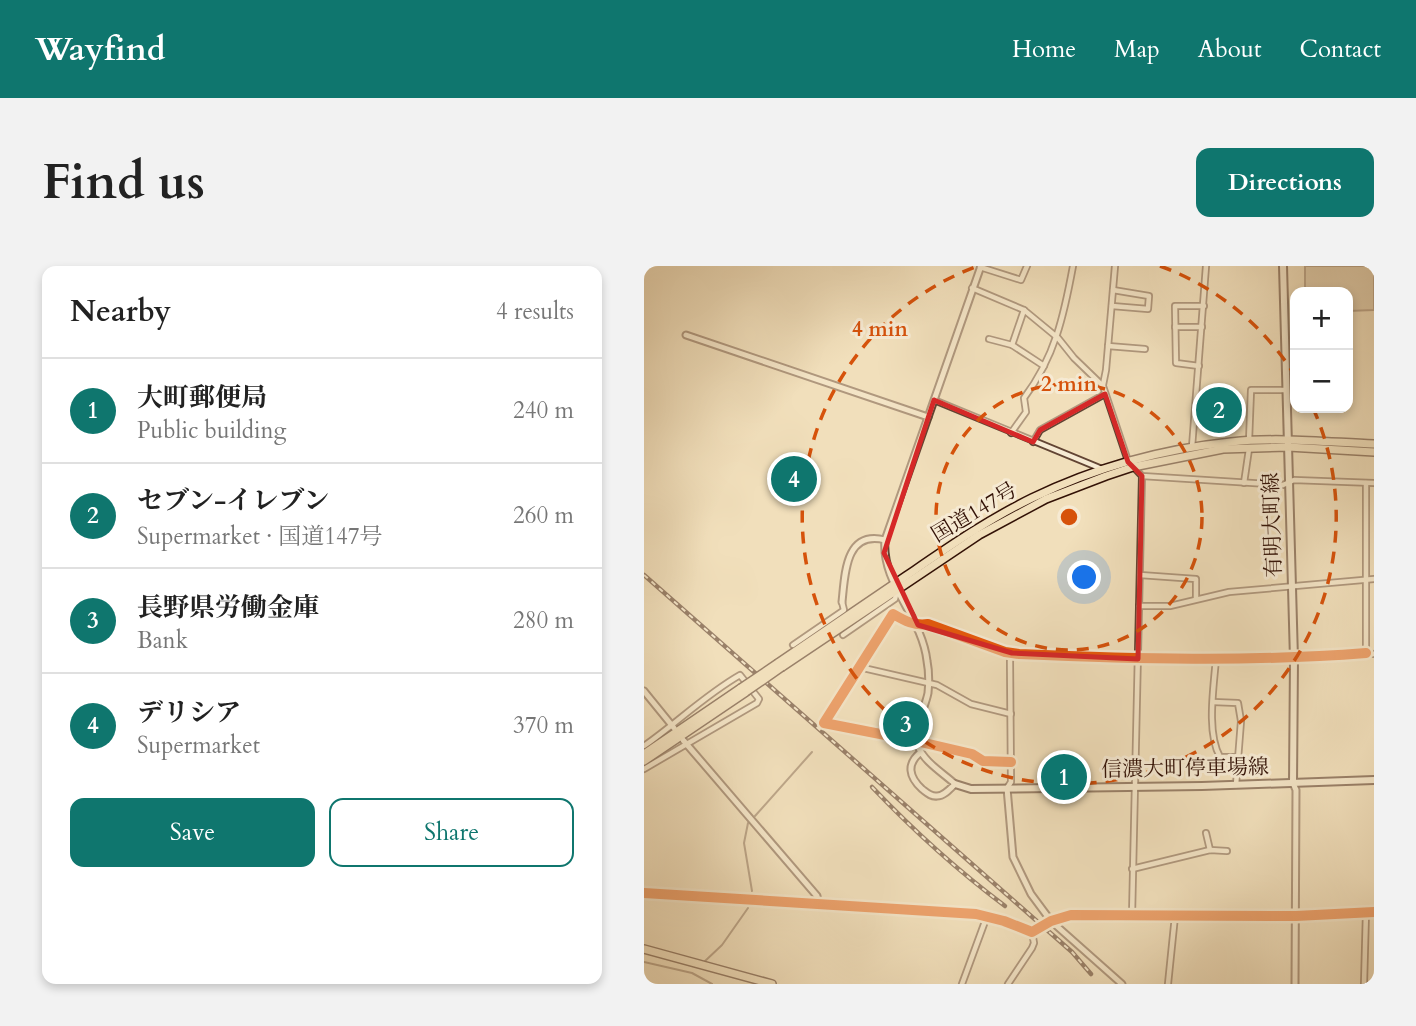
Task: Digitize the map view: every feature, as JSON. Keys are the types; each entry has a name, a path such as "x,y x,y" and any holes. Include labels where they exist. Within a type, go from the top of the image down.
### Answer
{"main road":[{"name":"有明大町線","path":"1283,266 1294,659 1293,783"},
{"name":"国道147号","path":"1287,443 1374,452"},
{"name":"国道147号","path":"644,754 979,535 1046,499 1104,473 1192,447 1287,443 1374,444"},
{"name":"国道147号","path":"1130,464 1249,444"},
{"name":"国道147号","path":"644,761 743,690"},
{"name":"信濃大町停車場線","path":"955,784 971,789 1374,780"},
{"path":"644,949 772,984"}],"street":[{"path":"921,752 914,758 910,769 911,777 930,795 939,796 955,784 921,752 916,741 929,683 927,659 918,625 896,587 885,561 885,540 981,267 1021,280 1027,266"},
{"path":"1012,433 1026,412 1024,398 1058,338 1073,266"},
{"path":"1102,386 1115,266"},
{"path":"1192,447 1206,266"},
{"path":"972,288 1024,310 1058,338 1102,386 1130,464 1142,477 1132,916"},
{"path":"1111,306 1147,309 1149,296 1113,290"},
{"path":"1199,366 1176,363 1175,306 1204,306"},
{"path":"1012,345 1024,310"},
{"path":"1175,327 1202,327"},
{"path":"686,335 928,417"},
{"path":"989,339 1012,345 1044,366"},
{"path":"1108,346 1145,349"},
{"path":"1244,482 1249,444 1251,390 1286,390"},
{"path":"1033,442 1040,430 1105,394"},
{"path":"934,400 1104,473"},
{"path":"1142,477 1283,485 1294,480 1374,483"},
{"path":"1366,483 1366,653"},
{"path":"793,645 844,610 842,602 849,561 856,544 869,538 885,540"},
{"path":"1140,575 1196,579 1196,599"},
{"path":"1139,606 1170,606 1229,592 1374,579"},
{"path":"844,635 895,599 896,587"},
{"path":"1011,762 983,761 972,754 824,723 893,614 907,622 928,624 1012,653 1138,659 1294,659 1366,653 1374,656"},
{"path":"1012,653 1011,782 1007,788 1015,864 1031,894 1051,921 1122,984"},
{"path":"1216,658 1213,702 1216,750 1220,757 1236,757"},
{"path":"859,667 865,671 929,683 977,706 1011,714"},
{"path":"644,746 673,727 722,685 740,675 759,701 684,742 644,769"},
{"path":"644,691 673,727"},
{"path":"1213,702 1238,703 1241,721 1236,757 1236,785"},
{"path":"684,742 817,897 819,904"},
{"path":"1293,783 1296,790 1295,984"},
{"path":"1206,833 1210,850"},
{"path":"1132,869 1210,850 1227,851"},
{"path":"644,893 987,916 1032,932 1051,921 1071,915 1296,916 1374,912"},
{"path":"1364,984 1366,912"},
{"path":"962,984 987,916"},
{"path":"1168,984 1175,916"},
{"path":"1008,984 1032,948 1032,932"}],"highlighted area":[{"path":"1105,394 1128,462 1142,476 1138,659 1012,653 918,625 884,553 934,400 1033,442 1040,430"}],"shaded area":[{"path":"1305,266 1374,266 1374,310 1353,311 1353,287 1305,287"}],"waterway":[{"path":"755,816 812,752"},
{"path":"748,823 744,843 752,891"},
{"path":"704,962 722,945 748,908"},
{"path":"644,962 692,973 712,984"}],"railway":[{"path":"644,575 1072,952 1091,974"},
{"path":"872,787 936,849 1005,906"}],"cycle path":[{"path":"1011,762 983,761 972,754 824,723 893,614 910,622 928,624 1005,652 1019,654 1193,659 1366,653"},
{"path":"644,893 976,914 1032,932 1051,921 1071,915 1296,916 1374,912"}],"place":[{"name":"セブン-イレブン","path":"1219,410"},
{"name":"デリシア","path":"794,479"},
{"name":"長野県労働金庫","path":"906,724"},
{"name":"大町郵便局","path":"1064,777"}]}
